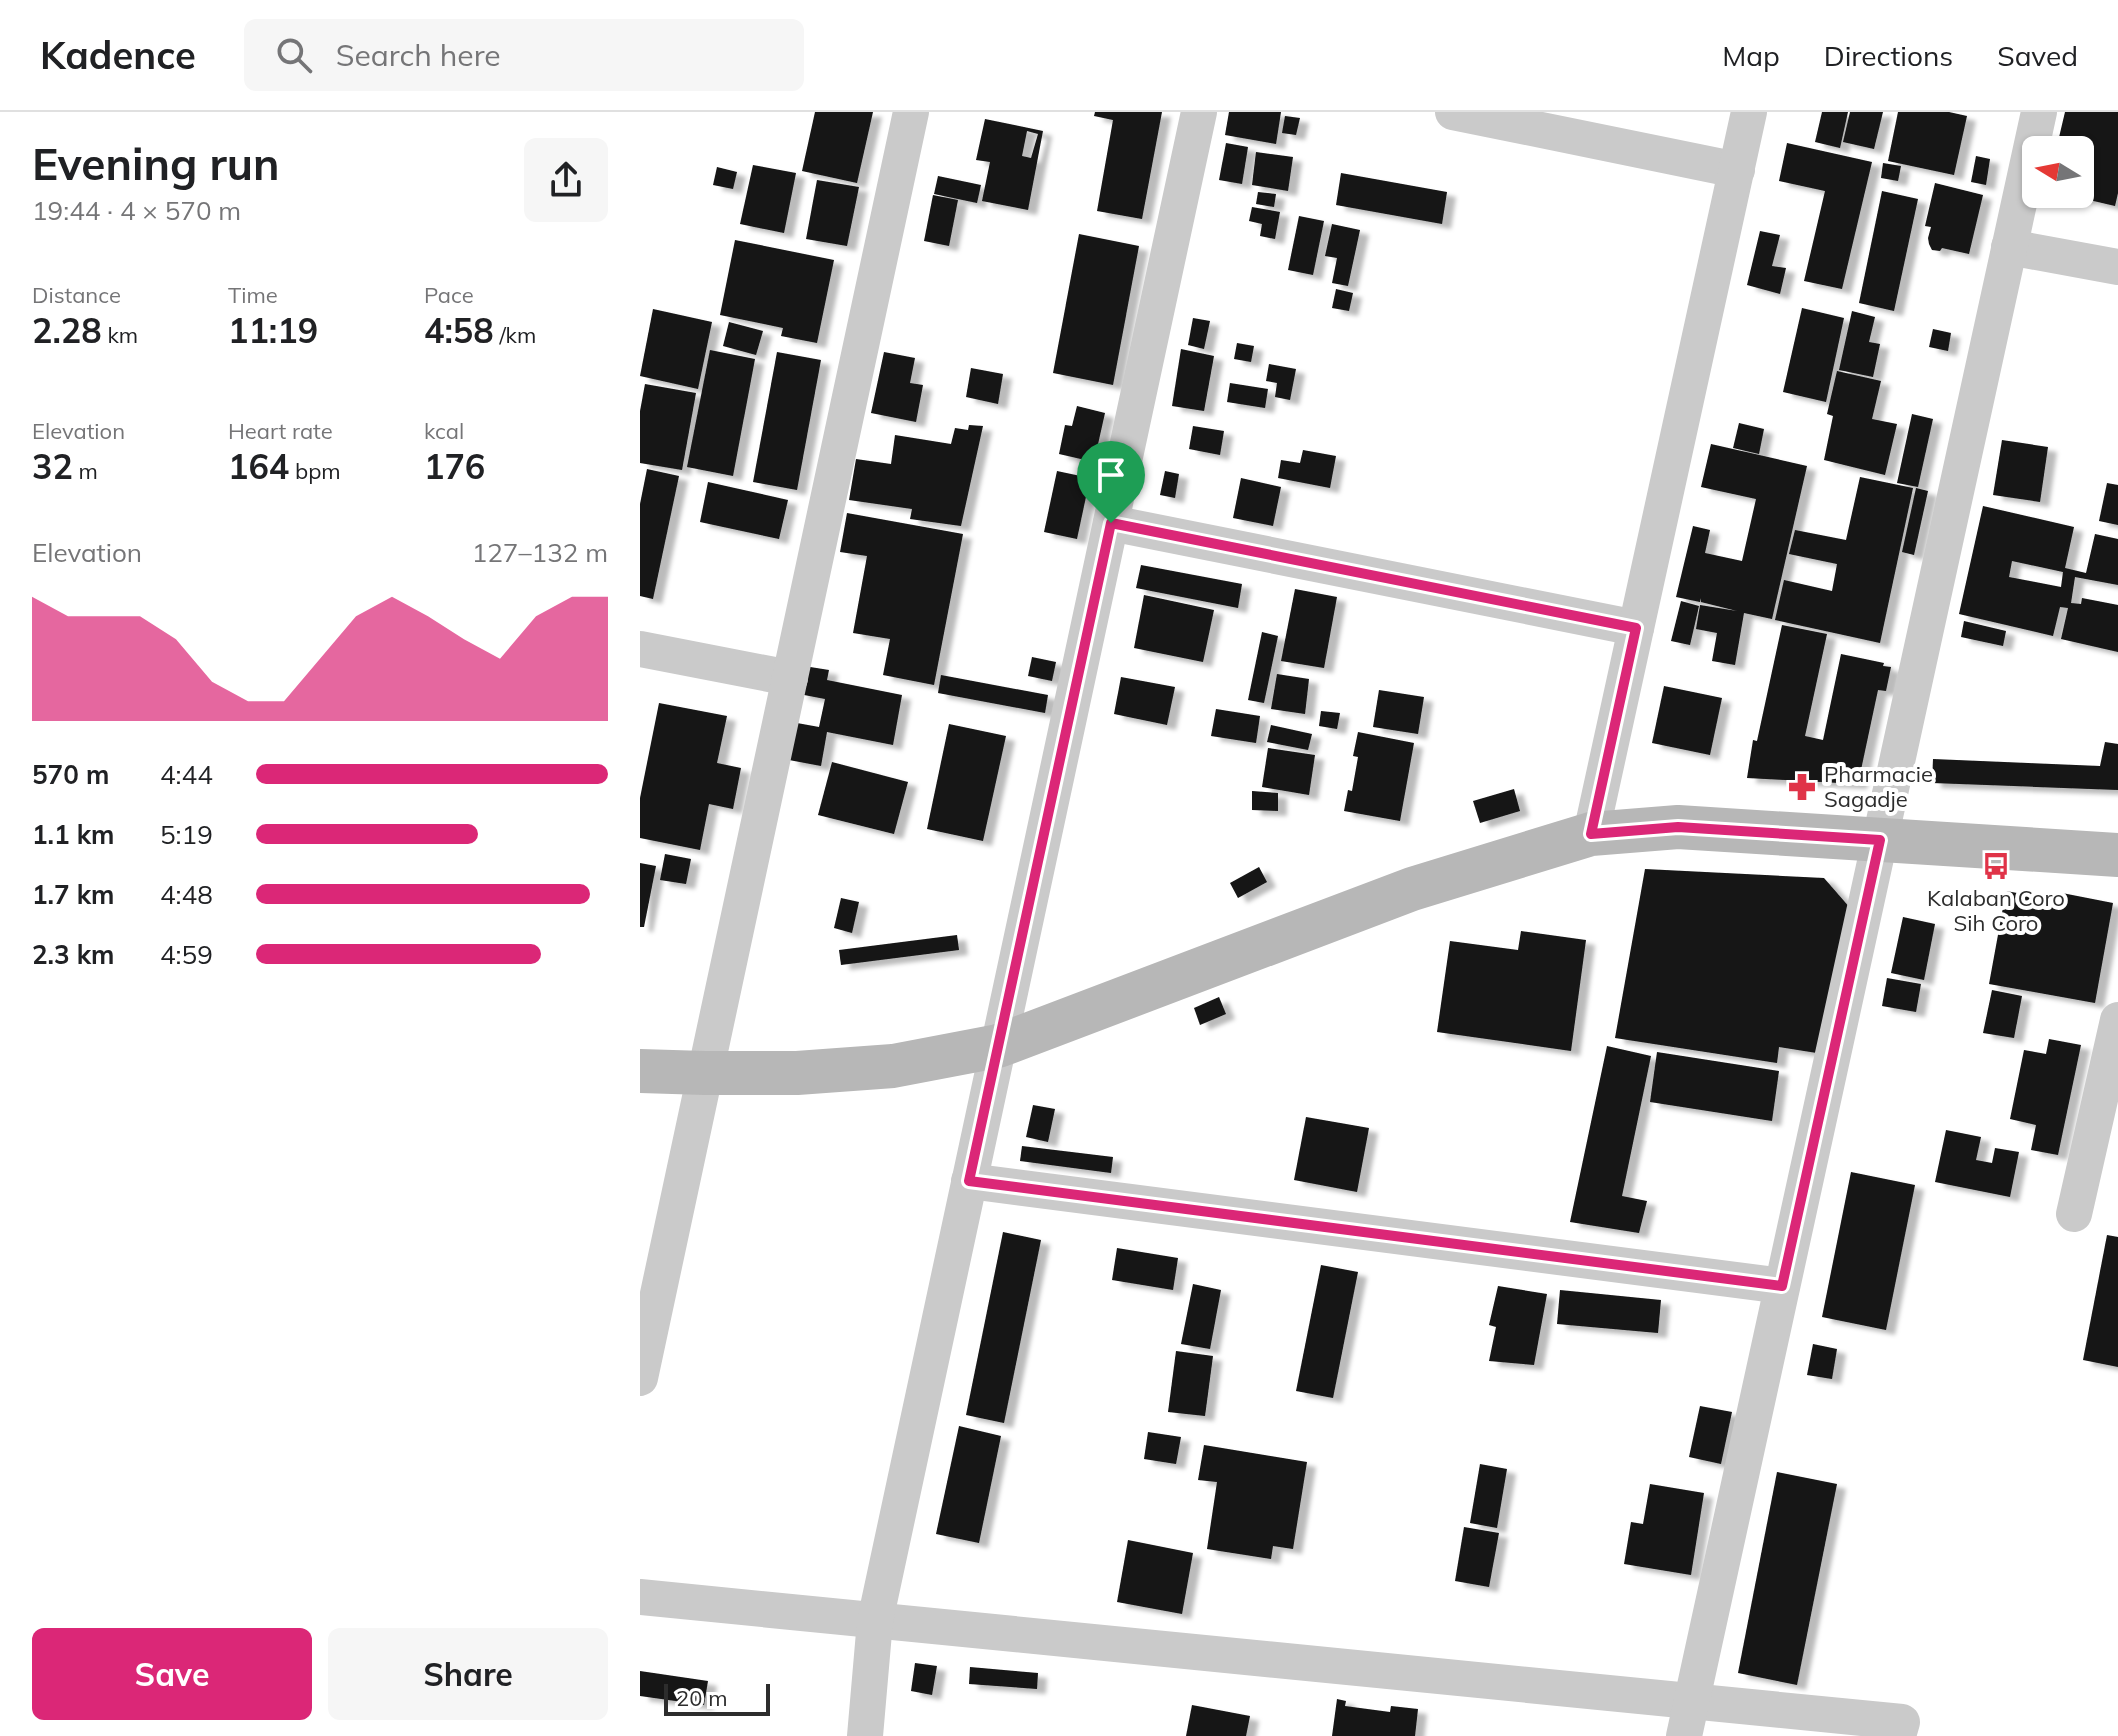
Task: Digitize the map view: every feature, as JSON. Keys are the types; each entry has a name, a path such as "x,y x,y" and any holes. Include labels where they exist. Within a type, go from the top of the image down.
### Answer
{"main road":[{"path":"640,1071 797,1073 893,1066 998,1046 1412,889 1591,834 1678,827 2118,855"}],"street":[{"path":"640,1378 911,112"},
{"path":"865,1736 875,1621 1199,112"},
{"path":"1453,112 1737,170"},
{"path":"1591,834 1749,112"},
{"path":"1684,1736 2039,112"},
{"path":"2009,247 2118,267"},
{"path":"1111,523 1636,628"},
{"path":"640,649 790,678"},
{"path":"2074,1214 2118,1020"},
{"path":"969,1181 1782,1286"},
{"path":"640,1597 1902,1722 1898,1736"}],"building":[{"path":"815,112 873,112 857,183 802,171"},
{"path":"1095,112 1162,112 1142,219 1097,211 1113,120 1094,116"},
{"path":"1229,112 1281,112 1276,144 1225,135"},
{"path":"1822,112 1848,112 1840,148 1815,142"},
{"path":"1850,112 1883,112 1874,149 1843,142"},
{"path":"1898,112 1949,112 1967,116 1954,175 1888,161"},
{"path":"2065,112 2118,112 2118,193 2115,206 2094,201 2094,136 2059,136"},
{"path":"1285,116 1300,118 1296,135 1282,133"},
{"path":"985,119 1043,131 1028,210 982,201 990,162 976,160","holes":["1027,131 1038,134 1031,158 1022,156"]},
{"path":"1226,143 1248,147 1242,184 1219,180"},
{"path":"1787,143 1872,162 1842,289 1804,281 1825,191 1779,181"},
{"path":"1256,152 1293,157 1288,191 1252,185"},
{"path":"1976,156 1990,159 1986,185 1971,182"},
{"path":"1883,163 1901,166 1898,181 1881,178"},
{"path":"753,165 796,173 784,233 740,224"},
{"path":"717,167 737,172 733,189 713,185"},
{"path":"1341,173 1447,192 1442,224 1336,205"},
{"path":"938,176 981,185 977,203 934,194"},
{"path":"817,180 859,187 847,246 806,239"},
{"path":"1935,183 1983,195 1969,254 1942,248 1940,251 1932,250 1929,244 1931,227 1925,226"},
{"path":"1882,191 1918,199 1894,311 1859,303"},
{"path":"1258,192 1276,194 1274,207 1256,204"},
{"path":"933,195 958,200 949,246 924,241"},
{"path":"1252,207 1280,212 1275,239 1260,236 1262,224 1249,221"},
{"path":"1299,216 1324,221 1313,275 1288,270"},
{"path":"1332,224 1360,230 1348,286 1332,283 1337,258 1325,256"},
{"path":"1760,231 1780,235 1772,266 1786,268 1780,294 1747,285"},
{"path":"1079,234 1139,246 1113,385 1053,373"},
{"path":"735,240 834,260 817,343 781,336 783,328 720,315"},
{"path":"1336,289 1353,293 1349,311 1332,308"},
{"path":"1802,308 1844,318 1826,402 1783,392"},
{"path":"653,309 712,322 698,389 640,376"},
{"path":"1852,311 1875,317 1869,342 1880,344 1873,377 1839,370"},
{"path":"1193,318 1210,321 1204,349 1188,345"},
{"path":"729,322 763,331 756,355 723,346"},
{"path":"1933,329 1951,333 1948,351 1929,347"},
{"path":"1237,343 1254,346 1251,362 1234,359"},
{"path":"1181,349 1214,356 1204,411 1172,406"},
{"path":"710,350 755,359 733,476 687,467"},
{"path":"777,352 821,360 797,490 753,482"},
{"path":"884,352 915,358 910,383 923,385 916,422 871,413"},
{"path":"1269,364 1296,369 1290,400 1275,397 1277,383 1266,381"},
{"path":"971,368 1003,374 998,404 966,397"},
{"path":"1837,371 1881,381 1872,419 1897,424 1885,475 1824,460 1833,416 1827,414"},
{"path":"1230,383 1268,389 1265,408 1227,402"},
{"path":"645,384 696,393 682,470 640,463 640,411"},
{"path":"1077,406 1105,413 1094,462 1059,454 1065,425 1072,426"},
{"path":"1912,414 1933,419 1918,487 1897,483"},
{"path":"1739,423 1764,429 1759,454 1733,448"},
{"path":"969,425 983,426 961,526 910,519 912,509 849,500 856,459 891,464 895,435 951,444 955,428 968,430"},
{"path":"1193,426 1224,431 1220,455 1189,449"},
{"path":"2002,440 2048,447 2040,502 1993,495"},
{"path":"1711,444 1807,466 1772,619 1744,613 1735,665 1712,661 1717,633 1696,629 1700,605 1737,611 1701,602 1701,598 1700,602 1676,597 1693,526 1710,530 1705,553 1742,561 1756,499 1701,487"},
{"path":"1303,450 1336,456 1330,488 1278,478 1281,460 1300,463"},
{"path":"647,469 679,476 653,599 640,596 640,504"},
{"path":"1057,471 1090,478 1077,539 1044,532"},
{"path":"1165,471 1179,474 1175,498 1160,495"},
{"path":"1860,477 1913,488 1880,643 1775,620 1784,580 1832,591 1837,564 1789,554 1795,530 1846,540"},
{"path":"1241,478 1281,487 1273,526 1233,518"},
{"path":"708,482 788,500 779,539 700,522"},
{"path":"2107,483 2118,485 2118,525 2099,521"},
{"path":"1916,488 1928,491 1914,555 1902,552"},
{"path":"1983,506 2074,527 2065,568 2086,573 2095,534 2118,539 2118,585 2075,577 2071,603 2081,604 2082,598 2118,605 2118,652 2061,639 2068,608 2060,607 2053,636 1959,614","holes":["2012,561 2063,572 2061,587 2009,577"]},
{"path":"847,513 963,534 934,685 883,675 890,639 853,633 867,556 840,552"},
{"path":"1141,565 1242,584 1238,608 1136,588"},
{"path":"1295,589 1337,597 1324,668 1281,661"},
{"path":"1144,595 1214,610 1203,662 1134,648"},
{"path":"1681,601 1699,606 1690,645 1671,641"},
{"path":"1964,621 2006,631 2003,646 1961,637"},
{"path":"1782,625 1827,634 1805,736 1823,740 1841,654 1891,667 1886,691 1878,690 1858,784 1747,778 1753,740 1757,741"},
{"path":"1262,632 1278,636 1264,703 1248,700"},
{"path":"1032,657 1056,662 1052,681 1028,676"},
{"path":"804,666 829,670 827,680 902,695 893,745 827,732 821,766 789,760 797,723 819,727 825,699 799,694"},
{"path":"1277,674 1309,679 1305,714 1271,709"},
{"path":"941,675 1048,695 1045,713 938,693"},
{"path":"1121,677 1175,687 1167,725 1114,714"},
{"path":"1664,686 1722,698 1710,755 1652,743"},
{"path":"1379,690 1424,697 1418,734 1373,727"},
{"path":"659,703 727,716 717,763 741,768 733,809 709,804 700,850 640,838 640,798"},
{"path":"1216,709 1260,716 1256,743 1211,736"},
{"path":"1321,711 1340,713 1337,729 1319,726"},
{"path":"949,724 1006,736 983,841 927,829"},
{"path":"1271,725 1312,734 1308,750 1267,742"},
{"path":"1358,732 1414,743 1400,821 1344,811 1348,790 1352,791 1358,757 1353,756"},
{"path":"2105,742 2118,744 2118,790 1932,783 1933,759 2100,766"},
{"path":"1268,748 1315,755 1309,795 1262,787"},
{"path":"832,762 908,782 894,834 818,815"},
{"path":"1514,789 1520,811 1480,823 1473,801"},
{"path":"1252,791 1278,793 1278,811 1252,810"},
{"path":"665,854 691,859 686,884 660,880"},
{"path":"640,863 656,866 644,927 640,927"},
{"path":"1259,867 1267,882 1238,898 1230,883"},
{"path":"1645,869 1824,878 1851,909 1823,1054 1779,1047 1777,1063 1615,1038"},
{"path":"2006,891 2056,900 2057,892 2113,903 2095,1003 1989,984"},
{"path":"841,898 859,902 852,933 834,928"},
{"path":"1903,917 1935,924 1924,980 1891,973"},
{"path":"1521,931 1586,940 1571,1051 1437,1032 1450,941 1518,950"},
{"path":"957,935 959,950 841,965 839,950"},
{"path":"1887,978 1921,984 1916,1012 1882,1006"},
{"path":"1992,990 2022,996 2014,1038 1983,1033"},
{"path":"1219,997 1226,1014 1200,1025 1194,1008"},
{"path":"2049,1039 2081,1045 2058,1155 2031,1150 2036,1125 2010,1119 2024,1050 2046,1054"},
{"path":"1607,1046 1651,1056 1622,1196 1647,1201 1639,1233 1570,1222"},
{"path":"1657,1052 1779,1071 1772,1121 1650,1102"},
{"path":"1033,1105 1055,1109 1048,1142 1026,1137"},
{"path":"1306,1117 1369,1128 1357,1192 1294,1180"},
{"path":"1946,1130 1981,1137 1976,1160 1992,1163 1995,1148 2019,1152 2010,1197 1935,1182"},
{"path":"1022,1146 1113,1157 1111,1173 1020,1161"},
{"path":"1851,1172 1915,1185 1886,1330 1822,1317"},
{"path":"1003,1232 1041,1240 1004,1423 966,1415"},
{"path":"2107,1235 2118,1237 2118,1367 2083,1360"},
{"path":"1117,1248 1178,1258 1173,1290 1112,1280"},
{"path":"1321,1265 1358,1272 1333,1398 1296,1391"},
{"path":"1193,1284 1221,1290 1210,1349 1181,1344"},
{"path":"1498,1286 1547,1294 1534,1365 1489,1361 1496,1327 1489,1325"},
{"path":"1560,1290 1661,1300 1658,1333 1557,1324"},
{"path":"1813,1344 1837,1349 1832,1379 1807,1375"},
{"path":"1176,1351 1213,1356 1205,1416 1168,1412"},
{"path":"1700,1406 1732,1412 1721,1464 1689,1457"},
{"path":"959,1426 1001,1436 979,1543 936,1534"},
{"path":"1148,1432 1181,1437 1176,1464 1144,1459"},
{"path":"1204,1445 1307,1462 1293,1549 1273,1546 1271,1559 1207,1549 1217,1482 1198,1480"},
{"path":"1480,1464 1507,1469 1497,1528 1470,1523"},
{"path":"1777,1472 1837,1484 1797,1685 1738,1673"},
{"path":"1650,1484 1704,1493 1691,1575 1624,1564 1631,1522 1643,1524"},
{"path":"1464,1527 1499,1533 1489,1587 1455,1581"},
{"path":"1128,1540 1193,1553 1182,1614 1117,1602"},
{"path":"915,1663 937,1666 932,1695 911,1691"},
{"path":"970,1667 1038,1673 1037,1689 969,1684"},
{"path":"640,1671 708,1681 704,1705 640,1696"},
{"path":"1337,1699 1346,1701 1345,1706 1390,1712 1391,1706 1418,1709 1415,1736 1332,1736"},
{"path":"1192,1705 1250,1716 1246,1736 1186,1736"}],"place":[{"name":"Pharmacie Sagadje","path":"1802,787"},
{"name":"Kalaban Coro Sih Coro","path":"1996,866"}],"route":[{"path":"1111,523 1636,628 1591,834 1678,827 1880,840 1782,1286 969,1181 1111,523"}]}
